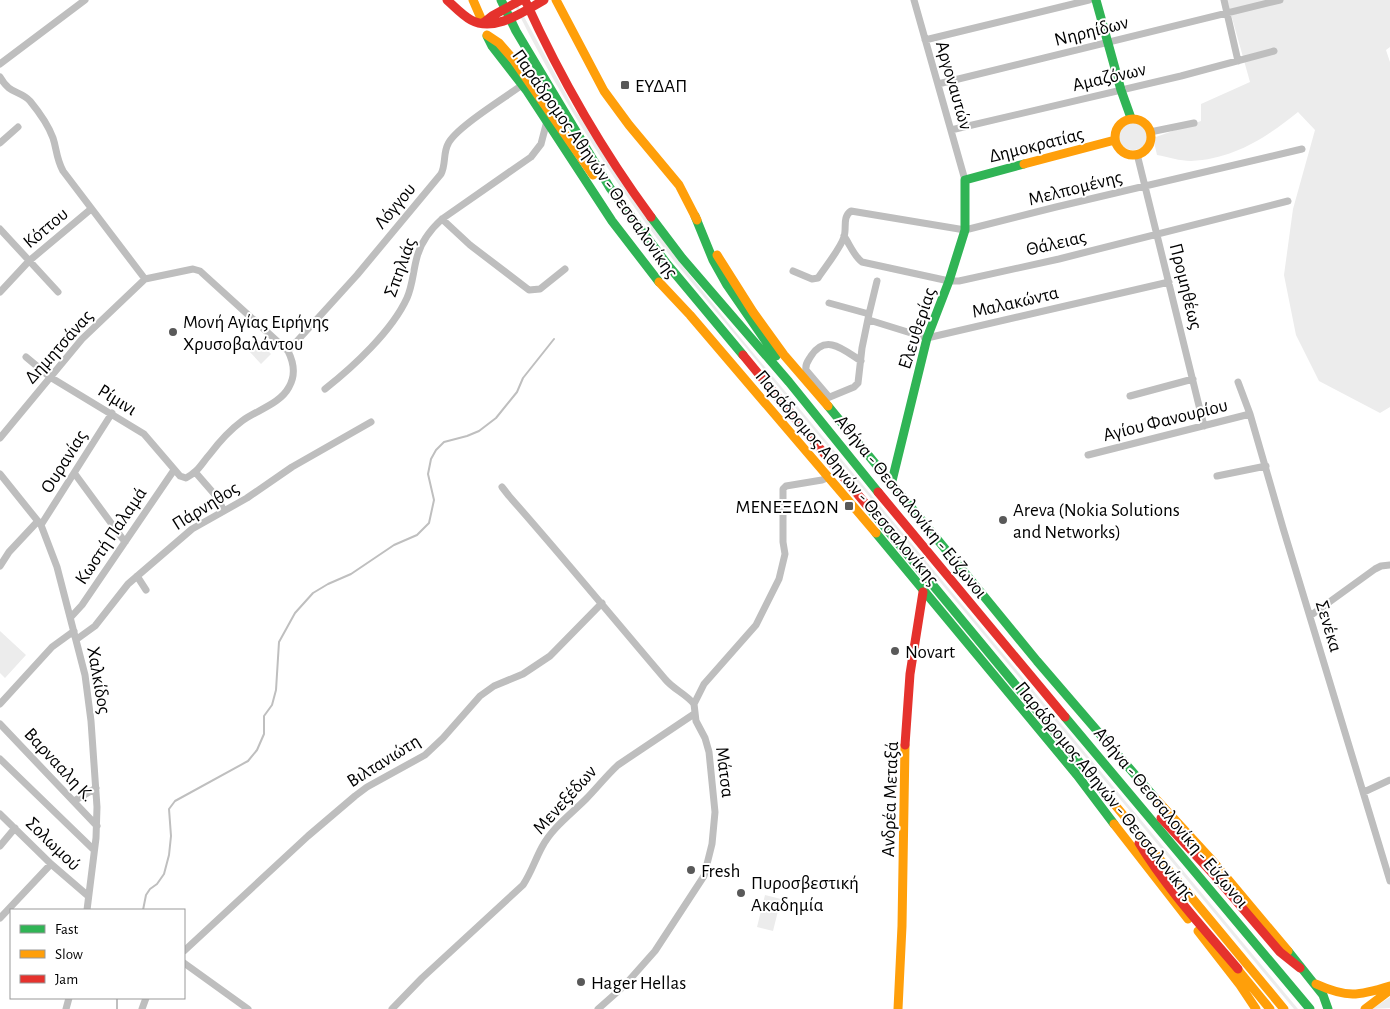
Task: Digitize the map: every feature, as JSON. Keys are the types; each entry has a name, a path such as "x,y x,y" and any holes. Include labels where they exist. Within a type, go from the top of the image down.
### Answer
{"main road":[{"path":"447,0 471,20 483,23 503,21 544,0"},
{"name":"Παράδρομος Αθηνών - Θεσσαλονίκης","path":"473,0 492,46 547,122 636,254 829,477 923,592 1077,774 1144,863 1206,940"},
{"name":"Αθήνα - Θεσσαλονίκη - Εύζωνοι","path":"501,0 516,31 584,147 610,188 667,264 1118,806 1284,1009"},
{"path":"483,23 498,12 521,0"},
{"name":"Αθήνα - Θεσσαλονίκη - Εύζωνοι","path":"525,0 535,24 573,96 624,178 681,256 801,396 960,592 1131,793 1310,1009"},
{"name":"Παράδρομος Αθηνών - Θεσσαλονίκης","path":"556,0 604,91 628,125 679,185 732,280 784,355 825,398 891,486 1150,793 1210,858 1300,968"},
{"path":"562,0 562,11"},
{"path":"1096,0 1121,90 1131,118"},
{"path":"487,35 499,43 513,60 606,192 632,224 645,235"},
{"path":"1131,118 1143,122 1150,132 1150,142 1147,148 1137,154 1126,153 1120,150 1115,140 1120,123 1131,118"},
{"name":"Δημοκρατίας","path":"965,180 1115,140"},
{"name":"Ελευθερίας","path":"891,486 927,338 949,281 965,230 965,180"},
{"path":"695,216 712,260 726,285 781,362 801,396"},
{"name":"Ανδρέα Μεταξά","path":"898,1009 904,781 909,688 923,592"},
{"path":"1131,793 1169,826 1280,952 1300,968 1323,995 1328,1007"},
{"path":"1118,806 1148,858 1268,1008"},
{"path":"1206,940 1238,969"},
{"path":"1206,940 1256,1009"},
{"path":"1311,982 1330,991 1348,996 1364,994 1390,986"},
{"path":"1365,1009 1390,990"}],"street":[{"path":"0,64 84,0"},
{"name":"Αργοναυτών","path":"914,0 965,180"},
{"path":"925,40 1089,0"},
{"path":"1224,0 1238,61"},
{"name":"Νηρηίδων","path":"938,84 1280,0"},
{"name":"Αμαζόνων","path":"951,130 1121,90 1274,51"},
{"path":"0,77 9,89 27,98 42,118 53,139 56,154 63,171 145,279 193,269 199,270 288,351 294,370 288,389 278,399 235,427 217,445 196,472 216,496 224,511"},
{"name":"Λόγγου","path":"288,351 352,281 441,174 446,150 453,136 522,86"},
{"name":"Σπηλιάς","path":"325,389 346,373 392,323 401,309 412,283 421,246 432,228 531,157 541,144 547,122"},
{"path":"1150,132 1194,122"},
{"path":"0,143 18,127"},
{"name":"Μελπομένης","path":"844,236 848,212 855,210 965,230 1302,148"},
{"name":"Προμηθέως","path":"1137,154 1204,426"},
{"name":"Θάλειας","path":"844,236 853,249 855,257 862,262 949,281 959,281 1288,201"},
{"name":"Κόττου","path":"0,292 29,261 91,209"},
{"path":"442,219 470,245 529,290 540,289 565,268"},
{"path":"0,229 58,292"},
{"path":"793,271 812,279 818,278 844,236"},
{"name":"Δημητσάνας","path":"0,438 82,339 145,279"},
{"path":"861,361 833,345 826,344 817,348 805,365 806,370 825,398 854,387 858,383 861,361 862,348 877,281"},
{"name":"Μαλακώντα","path":"927,338 1169,282"},
{"path":"829,302 927,338"},
{"name":"Ρίμινι","path":"26,357 50,377 144,434 180,476 186,478 196,472"},
{"path":"1130,396 1193,379"},
{"name":"Σενέκα","path":"1238,382 1266,466 1390,881"},
{"name":"Ουρανίας","path":"0,566 9,552 39,523 75,474 112,413"},
{"name":"Αγίου Φανουρίου","path":"1088,456 1250,414"},
{"name":"Πάρνηθος","path":"77,639 95,626 120,592 192,529 247,498 292,467 371,422"},
{"path":"1217,476 1266,466"},
{"name":"Κωστή Παλαμά","path":"71,617 82,605 174,470"},
{"name":"Χαλκίδος","path":"0,474 39,523 57,567 85,675 91,721 97,826 87,895 87,909"},
{"path":"75,474 125,542"},
{"name":"Μάτσα","path":"598,1009 624,986 655,951 696,890 707,868 714,831 713,795 708,746 694,714 694,704 704,684 756,625 779,579 785,554 783,542 783,488 829,477"},
{"path":"502,487 667,682 694,704"},
{"path":"1310,616 1375,569 1390,565"},
{"path":"138,576 146,590"},
{"name":"Βιλτανιώτη","path":"185,950 355,796 425,756 480,696 494,686 523,674 550,656 602,603"},
{"path":"0,704 47,651 74,631"},
{"name":"Μενεξέδων","path":"392,1009 422,978 523,885 549,836 609,773 622,762 694,714"},
{"name":"Βαρνααλη Κ.","path":"0,724 97,826"},
{"path":"0,759 94,850"},
{"path":"1364,792 1390,780"},
{"path":"74,801 96,788"},
{"name":"Σολωμού","path":"0,814 51,864 87,895"},
{"path":"0,846 15,828"},
{"path":"0,918 51,864"},
{"path":"185,964 248,1009"}],"shaded area":[{"path":"512,0 515,0 573,107 677,259 1298,1009 1294,1009 674,261 629,199 587,135 529,35"},
{"path":"1227,0 1390,0 1390,47 1386,50 1390,62 1390,407 1380,413 1319,381 1296,335 1284,275 1293,209 1315,130 1298,112 1248,146 1221,156 1191,161 1157,155 1153,138 1201,121 1201,104 1250,82"},
{"path":"1133,122 1143,126 1147,136 1143,146 1133,150 1123,146 1119,136 1123,126"},
{"path":"258,340 271,354 261,364 248,350"},
{"path":"0,631 26,655 5,678 0,673"},
{"path":"765,895 781,899 773,931 757,927"},
{"path":"1390,997 1390,1008 1372,1009"}],"waterway":[{"path":"143,909 146,895 164,874 169,855 171,836 169,809 175,801 248,761 257,750 264,734 264,716 272,705 276,690 279,642 295,613 313,593 351,574 394,545 417,535 429,523 434,500 428,474 431,459 436,450 444,442 479,431 496,418 517,392 523,378 554,339"},
{"path":"117,999 117,1009"}],"traffic: fast":[{"path":"501,0 516,31 610,188 667,264 743,355"},
{"path":"1096,0 1121,90 1131,118"},
{"path":"487,36 492,46 527,91 612,221 659,282"},
{"path":"891,485 927,338 949,281 965,230 965,180 1024,164"},
{"path":"695,216 713,260 727,285 776,356"},
{"path":"651,217 682,258 789,382 878,492"},
{"path":"828,406 1037,661 1155,798"},
{"path":"869,508 1110,799"},
{"path":"876,533 1077,775 1114,824"},
{"path":"1065,717 1310,1009"},
{"path":"1288,951 1323,995 1328,1009"}],"traffic: slow":[{"path":"473,0 483,23"},
{"path":"556,0 604,91 629,125 679,185 697,220"},
{"path":"487,35 499,43 513,59 593,175"},
{"path":"1133,119 1140,120 1146,124 1150,130 1151,137 1150,144 1146,150 1140,154 1133,155 1126,154 1120,150 1116,144 1115,137 1116,130 1120,124 1126,120 1133,119"},
{"path":"1024,164 1115,140"},
{"path":"717,255 753,312 784,355 828,406"},
{"path":"659,282 690,315 876,533"},
{"path":"898,1009 902,926 905,745"},
{"path":"1155,798 1210,858 1288,951"},
{"path":"1110,799 1284,1009"},
{"path":"1114,824 1188,919"},
{"path":"1198,931 1256,1009"},
{"path":"1234,965 1270,1009"},
{"path":"1316,984 1336,992 1353,994 1390,986"},
{"path":"1365,1009 1390,990"}],"traffic: jam":[{"path":"447,0 471,20 490,24 509,19 544,0"},
{"path":"483,23 521,0"},
{"path":"525,0 552,57 582,112 615,165 651,217"},
{"path":"743,355 869,508"},
{"path":"878,492 1065,717"},
{"path":"905,745 910,674 923,592"},
{"path":"1161,818 1215,876 1280,952 1300,968"},
{"path":"1139,843 1173,892 1238,969"}],"place":[{"name":"ΕΥΔΑΠ","path":"625,85"},
{"name":"Μονή Αγίας Ειρήνης Χρυσοβαλάντου","path":"173,332"},
{"name":"ΜΕΝΕΞΕΔΩΝ","path":"849,506"},
{"name":"Areva (Nokia Solutions and Networks)","path":"1003,520"},
{"name":"Novart","path":"895,651"},
{"name":"Fresh","path":"691,870"},
{"name":"Πυροσβεστική Ακαδημία","path":"741,893"},
{"name":"Hager Hellas","path":"581,982"}]}
